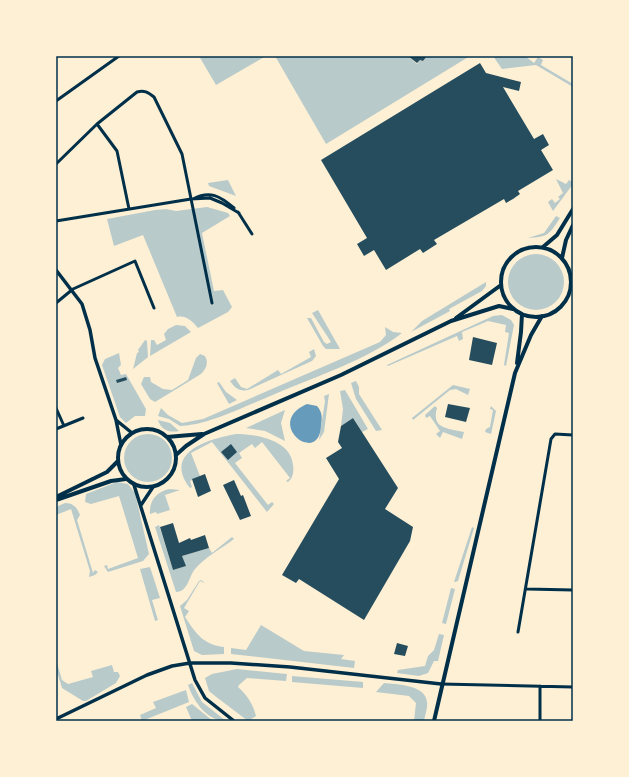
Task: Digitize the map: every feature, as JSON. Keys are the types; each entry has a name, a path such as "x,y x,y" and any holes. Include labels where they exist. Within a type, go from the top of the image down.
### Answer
{"main road":[{"path":"543,247 558,235 573,209"},
{"path":"562,258 566,240 573,225"},
{"path":"569,293 570,276 568,268 562,258 553,251 543,247 527,248 510,258 504,266 501,285 507,302 522,314 542,316 558,308 573,289"},
{"path":"568,268 573,267"},
{"path":"176,455 204,434 341,375 451,321 483,300 501,285"},
{"path":"451,321 499,306 514,309"},
{"path":"434,721 441,684 516,368 522,314"},
{"path":"516,368 542,316"},
{"path":"144,429 152,429 167,437 171,442 176,455 174,467 168,478 153,487 134,485 126,479 120,470 118,461 121,445 132,433 144,429"},
{"path":"167,437 204,434"},
{"path":"56,499 106,472 118,461"},
{"path":"56,499 111,481 126,479"}],"street":[{"path":"56,101 119,56"},
{"path":"56,164 97,124 137,92 143,90 149,92 154,97 182,154 212,303"},
{"path":"97,124 117,151 129,209"},
{"path":"56,221 210,198 222,202 239,213 252,234"},
{"path":"56,303 73,289 135,261 154,308"},
{"path":"56,270 73,289 82,304 90,330 95,358 116,420 121,445"},
{"path":"56,408 64,426"},
{"path":"56,429 83,418"},
{"path":"116,420 132,433"},
{"path":"518,632 527,589 551,439 555,434 573,435"},
{"path":"134,485 142,505 195,680 202,693 234,721"},
{"path":"142,505 153,487"},
{"path":"527,589 573,590"},
{"path":"56,720 147,675 172,666 190,662 290,667 441,684 573,687"},
{"path":"540,686 540,721"}],"lane":[{"path":"573,237 573,243"}],"shaded area":[{"path":"199,56 266,56 216,85"},
{"path":"275,56 408,56 417,64 420,60 423,61 427,56 470,56 326,144"},
{"path":"493,56 525,56 534,63 538,57 543,60 541,65 573,84 573,87 536,65 502,69"},
{"path":"556,179 566,184 569,180 573,182 573,184 553,211 548,202 552,199 555,203 560,199 558,197 563,193"},
{"path":"228,180 236,196 209,186 208,183"},
{"path":"207,207 228,213 230,216 202,233 214,291 223,290 232,307 228,312 198,328 186,318 177,317 143,235 114,246 107,219 155,210 166,209 176,211"},
{"path":"556,216 560,218 550,232 544,236 528,238 544,233"},
{"path":"530,254 542,254 552,258 560,266 564,276 564,288 560,298 552,306 542,310 530,310 520,306 512,298 508,288 508,276 512,266 520,258"},
{"path":"486,282 486,286 482,291 449,309 450,311 411,332 422,321"},
{"path":"318,310 340,349 326,349 307,318 311,318 324,342 327,344 331,342 312,313"},
{"path":"502,315 511,320 514,325 506,366 504,365 509,333 505,332 506,325 488,321 462,332 463,339 459,341 457,336 388,366 387,365 493,316"},
{"path":"176,325 185,326 191,332 150,356 151,340 154,340 157,345 166,340 164,334 168,329"},
{"path":"385,327 393,332 402,333 373,352 357,360 228,414 191,425 180,426 169,419 158,416 161,408 168,415 182,423 203,419 380,342 386,335"},
{"path":"145,340 147,341 148,357 133,369 137,353 139,352 138,350"},
{"path":"314,349 316,356 312,361 248,390 237,388 230,381 235,378 241,387 247,389 278,370 281,374 311,357 309,352"},
{"path":"119,353 121,365 118,368 121,375 126,374 146,409 145,416 135,416 126,423 120,417 102,365 105,359"},
{"path":"200,354 205,356 207,361 206,368 201,374 155,402 150,399 141,384 144,377 150,377 151,382 163,389 172,390 188,380 196,358"},
{"path":"356,381 359,387 359,394 382,430 376,431 356,399 351,383"},
{"path":"219,382 226,392 237,400 229,404 217,383"},
{"path":"453,385 470,389 468,395 456,389 450,390 413,420 412,418"},
{"path":"345,390 368,429 362,432 353,418 341,426 343,409 340,391"},
{"path":"329,394 324,432 319,440 325,401 324,396"},
{"path":"435,406 437,408 436,420 439,424 447,428 464,432 462,439 443,432 440,438 436,434 440,431 430,416 426,418 425,415"},
{"path":"491,406 496,411 491,434 485,432 486,429 490,427 493,410 490,409"},
{"path":"285,410 281,423 285,441 265,431 246,428"},
{"path":"158,420 170,423 179,431 172,432 166,430 161,426"},
{"path":"143,434 153,434 165,441 172,453 172,463 165,475 153,482 143,482 135,478 128,471 124,463 124,453 128,445 135,438"},
{"path":"236,434 253,435 272,440 280,444 291,456 293,472 291,479 288,482 286,481 290,478 262,442 255,448 252,444 239,453 242,458 235,463 268,505 272,502 274,504 267,512 212,442 191,453 200,476 190,481 192,487 190,488 183,476 182,465 185,456 192,449 213,439"},
{"path":"117,482 128,484 135,493 149,554 143,561 108,572 104,566 107,565 108,569 138,558 119,496 91,504 85,502 86,494"},
{"path":"169,489 180,490 165,495 170,510 157,514 156,512 150,514 152,501 154,498 160,492"},
{"path":"65,503 75,506 78,510 80,515 77,520 93,573 95,570 98,572 95,575 89,577 90,571 71,509 56,515 56,507"},
{"path":"159,525 173,570 185,566 182,556 209,548 212,553 232,537 234,539 199,565 193,572 186,587 176,592 155,527"},
{"path":"472,527 474,528 458,581 454,582"},
{"path":"150,567 160,598 152,600 158,620 155,621 140,569"},
{"path":"201,580 205,583 200,581 184,608 189,611 185,617 201,638 211,644 224,647 224,654 202,655 194,651 180,606 187,600 199,581"},
{"path":"451,588 455,589 446,624 442,623"},
{"path":"261,625 304,651 344,655 341,659 355,661 354,668 231,654 231,648 246,650"},
{"path":"439,634 444,635 438,661 434,661 428,673 419,676 397,673 398,670 425,666 428,656 434,650"},
{"path":"56,660 62,680 68,684 93,677 91,671 112,665 114,672 118,672 120,676 116,683 86,701 83,701 62,688 56,668"},
{"path":"237,669 287,674 286,681 247,678 239,685 238,687 247,697 256,716 248,721 209,691 205,678 212,674"},
{"path":"292,676 363,682 363,688 292,682"},
{"path":"192,683 202,702 226,721 213,718 202,709 194,698 188,685"},
{"path":"384,683 410,686 422,692 427,702 424,721 414,721 416,703 409,696 376,692"},
{"path":"186,690 189,702 142,721 140,715 156,708 153,702"},
{"path":"192,704 213,721 192,721 186,707"}],"water":[{"path":"307,404 317,406 322,416 318,438 312,443 304,442 297,438 292,430 290,421 295,412"}],"building":[{"path":"408,56 427,56 423,61 420,60 417,63"},
{"path":"480,63 486,73 521,82 519,91 503,87 534,139 543,134 549,145 541,150 553,170 518,191 520,194 513,199 506,203 504,199 434,240 437,244 423,253 420,249 386,270 374,250 364,256 357,244 367,238 321,160"},
{"path":"473,337 497,343 492,365 469,360"},
{"path":"126,377 127,380 117,383 116,380"},
{"path":"448,404 470,408 466,422 445,417"},
{"path":"353,418 398,488 385,509 413,527 410,541 364,620 299,579 296,583 282,575 339,479 326,458 342,448 338,442 341,426"},
{"path":"231,444 237,452 228,460 221,452"},
{"path":"205,474 211,491 198,497 192,479"},
{"path":"234,480 241,496 243,495 251,516 240,520 223,485"},
{"path":"173,523 179,543 190,538 191,540 205,535 209,548 182,556 186,566 173,570 160,527"},
{"path":"397,643 408,646 405,656 394,654"}]}
